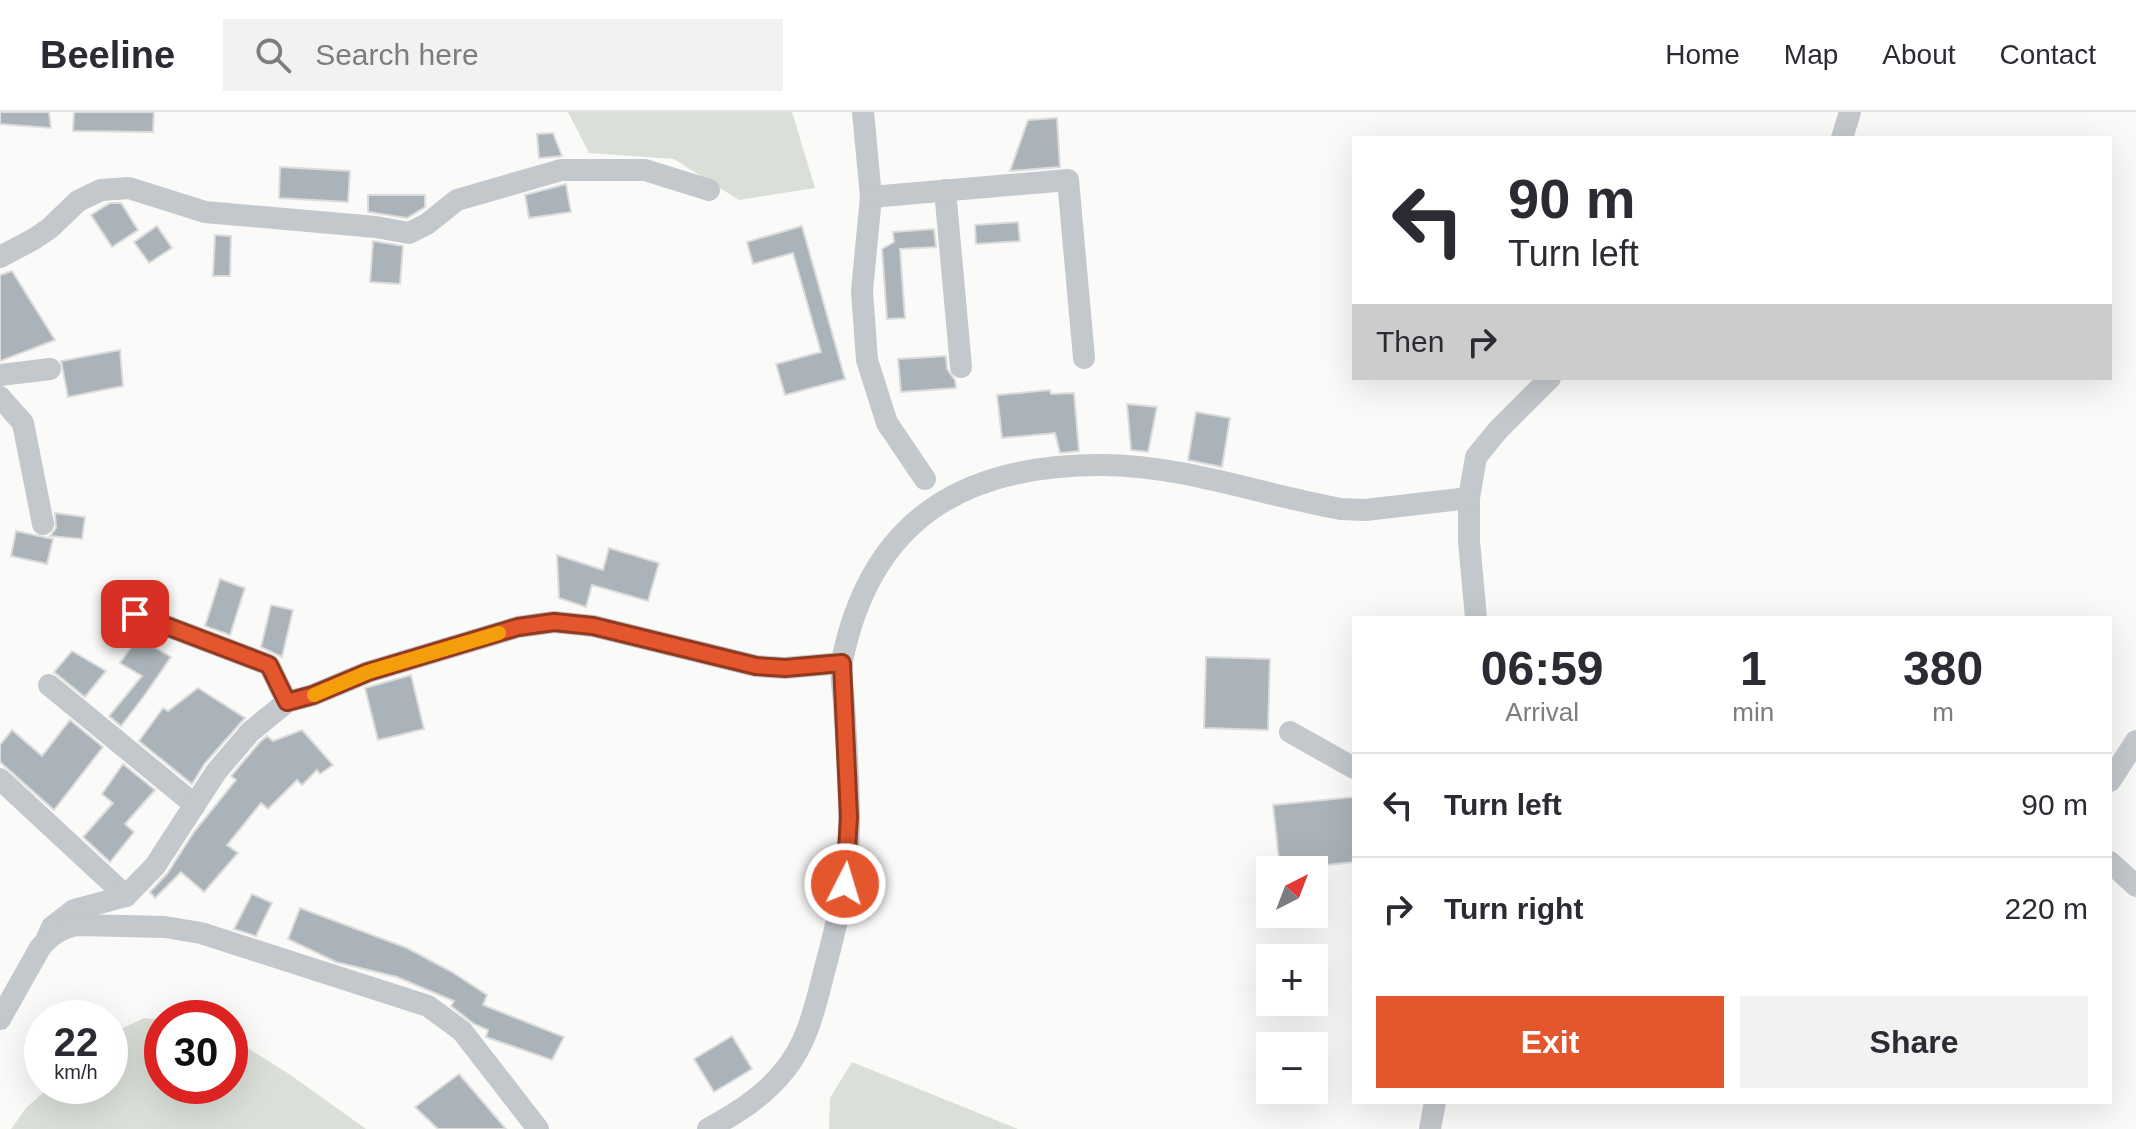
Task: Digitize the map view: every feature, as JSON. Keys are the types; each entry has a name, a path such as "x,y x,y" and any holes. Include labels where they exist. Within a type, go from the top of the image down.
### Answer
{"street":[{"path":"863,112 871,197 862,291 867,360 887,423 925,479"},
{"path":"1843,136 1850,112"},
{"path":"0,257 34,239 78,201 101,190 129,188 205,212 376,227 409,233 427,224 457,200 561,170 645,170 709,190"},
{"path":"871,197 1068,180 1084,358"},
{"path":"945,190 961,367"},
{"path":"0,375 50,369"},
{"path":"1476,616 1469,541 1469,498 1476,457 1548,380"},
{"path":"0,397 23,423 43,524"},
{"path":"708,1129 741,1111 770,1087 786,1069 809,1030 841,909 849,851 842,663 869,579 901,533 923,513 947,498 995,479 1066,466 1128,466 1178,472 1341,509 1365,510 1469,498"},
{"path":"135,614 269,665 287,702"},
{"path":"0,1019 52,927 74,910 126,896 155,866 216,772 250,732 287,702 313,695 368,672 539,623 593,626 756,666 785,668 842,663"},
{"path":"49,685 195,805"},
{"path":"1290,732 1352,767"},
{"path":"2112,778 2136,741"},
{"path":"0,779 126,896"},
{"path":"2112,864 2136,886"},
{"path":"47,938 66,927 78,925 165,927 220,939 413,1000 447,1018 462,1031 538,1129"},
{"path":"1430,1129 1435,1104"}],"shaded area":[{"path":"568,112 792,112 815,188 739,200 674,159 589,153"},
{"path":"144,1018 144,1104 248,1104 248,1048 366,1129 11,1129 30,1104 128,1104 128,1026"},
{"path":"852,1062 1018,1129 829,1129 830,1098"}],"building":[{"path":"0,112 49,112 51,128 0,124"},
{"path":"74,112 154,112 153,132 73,131"},
{"path":"1057,118 1060,167 1010,171 1028,120"},
{"path":"553,133 562,156 539,158 537,134"},
{"path":"280,167 350,171 348,202 279,198"},
{"path":"566,184 571,212 529,218 525,195"},
{"path":"368,195 425,195 425,207 407,218 368,212"},
{"path":"110,203 121,203 138,230 112,247 91,215"},
{"path":"1018,222 1020,241 976,244 975,225"},
{"path":"157,226 172,248 149,263 134,242"},
{"path":"802,226 845,379 785,395 776,364 821,352 793,253 753,264 747,242"},
{"path":"934,229 936,247 900,249 905,318 887,319 882,249 894,242 893,232"},
{"path":"215,235 231,236 230,276 213,276"},
{"path":"373,241 403,246 400,284 370,282"},
{"path":"12,271 55,340 0,361 0,275"},
{"path":"120,350 123,386 68,397 61,361"},
{"path":"946,356 947,369 955,380 956,388 901,392 898,359"},
{"path":"1050,390 1051,394 1074,393 1079,451 1060,453 1055,433 1002,438 997,395"},
{"path":"1127,404 1157,407 1148,452 1131,450"},
{"path":"1196,412 1230,418 1222,467 1188,460"},
{"path":"55,513 85,517 82,539 50,536 56,528"},
{"path":"16,531 53,539 47,564 11,556"},
{"path":"609,548 659,563 648,601 592,585 586,607 559,598 557,555 603,570"},
{"path":"220,579 245,588 230,635 205,626"},
{"path":"271,605 293,610 282,657 261,647"},
{"path":"138,638 171,657 121,726 109,716 142,676 120,663"},
{"path":"72,651 106,671 85,697 54,672"},
{"path":"1206,657 1270,659 1268,730 1204,728"},
{"path":"411,675 424,729 378,740 365,688"},
{"path":"198,688 245,718 205,763 192,784 139,741 163,708 168,711"},
{"path":"70,720 103,747 54,810 0,762 0,745 12,730 42,756"},
{"path":"302,730 333,765 320,774 317,770 302,785 297,780 268,809 261,803 227,845 238,853 204,892 181,872 155,898 150,892 167,874 194,832 236,780 231,776 260,742 267,736 273,741"},
{"path":"123,764 155,790 125,824 134,832 110,862 83,837 113,803 102,794"},
{"path":"1352,797 1352,862 1328,865 1328,856 1278,856 1273,805"},
{"path":"252,894 272,903 256,936 234,929"},
{"path":"300,908 407,948 487,995 483,1005 564,1037 552,1060 486,1037 488,1030 474,1024 451,1006 454,1001 397,977 336,962 288,939"},
{"path":"732,1036 752,1069 714,1092 694,1059"},
{"path":"459,1074 506,1129 438,1129 415,1107"}],"slow traffic":[{"path":"314,695 368,672 499,633"}],"route":[{"path":"135,614 269,665 287,702 313,695 368,672 539,623 593,626 756,666 785,668 842,663 849,817 845,884"}]}
